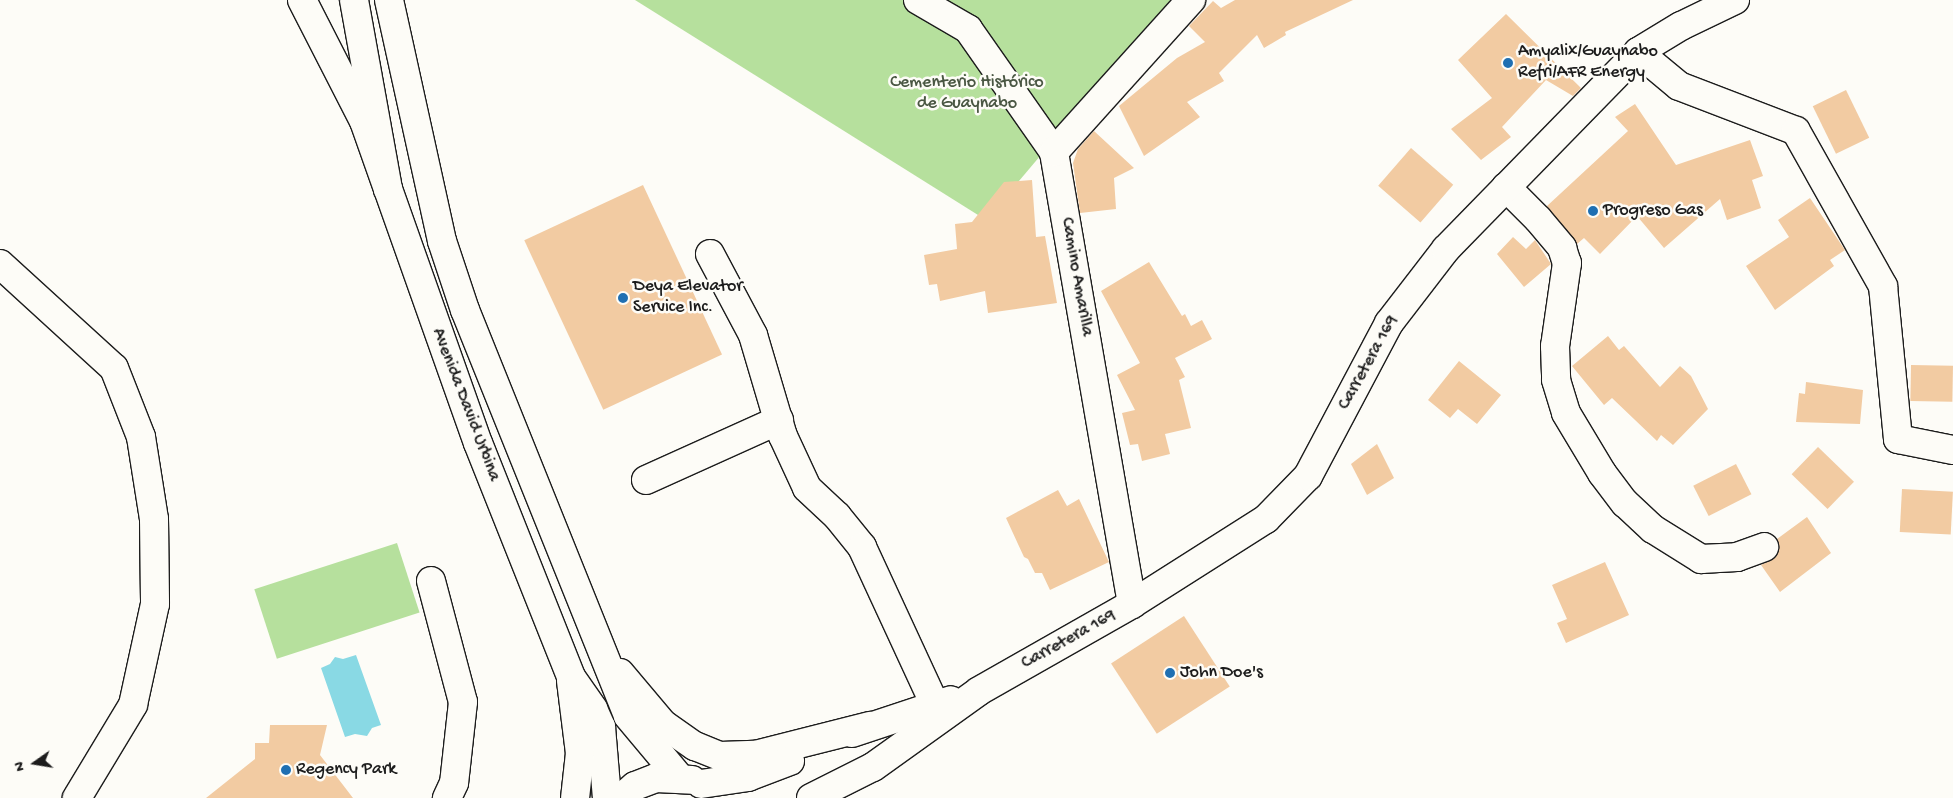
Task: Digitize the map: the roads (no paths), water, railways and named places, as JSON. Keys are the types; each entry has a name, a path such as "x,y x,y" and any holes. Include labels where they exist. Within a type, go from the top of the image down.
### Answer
{"main road":[{"path":"302,0 364,121 388,190"},
{"name":"Avenida David Urbina","path":"354,0 388,190 475,434 571,677 593,709 601,727 604,741 607,798"},
{"name":"Avenida David Urbina","path":"389,0 442,241 466,310 628,716 700,786"},
{"path":"918,0 968,29 1054,152 1191,0"},
{"name":"Carretera 169","path":"811,798 874,767 979,691 1132,604 1266,520 1308,476 1389,322 1446,248 1638,52 1681,26 1735,0"},
{"path":"1638,52 1678,86 1796,131 1883,286 1898,440 1953,450"},
{"name":"Camino Amarilla","path":"1054,152 1132,604"},
{"path":"1506,187 1556,241 1567,263 1555,346 1556,380 1566,413 1602,472 1624,503 1653,529 1701,559 1737,557 1764,547"},
{"path":"710,254 753,335 779,420 807,488 837,516 862,547 935,705"},
{"path":"0,264 114,368 141,437 154,519 155,604 132,705 77,798"},
{"path":"646,480 779,420"},
{"path":"431,581 463,702 454,783 447,798"},
{"path":"597,640 638,698 663,724 695,746 720,756 756,755 870,726"},
{"path":"571,677 580,753 575,798"},
{"name":"Carretera 169","path":"621,798 646,781 700,786 748,777 870,726 979,691"},
{"path":"836,798 874,767"}],"water":[{"path":"356,655 381,725 372,728 367,736 355,734 345,737 321,668 330,664 335,657 343,659"}],"place":[{"name":"Amyalix/Guaynabo Refri/AFR Energy","path":"1508,63"},
{"name":"Progreso Gas","path":"1593,211"},
{"name":"Deya Elevator Service Inc.","path":"623,298"},
{"name":"John Doe's","path":"1170,673"},
{"name":"Regency Park","path":"286,770"}],"park label":[{"name":"Cementerio Histórico de Guaynabo","path":"967,94"}]}
